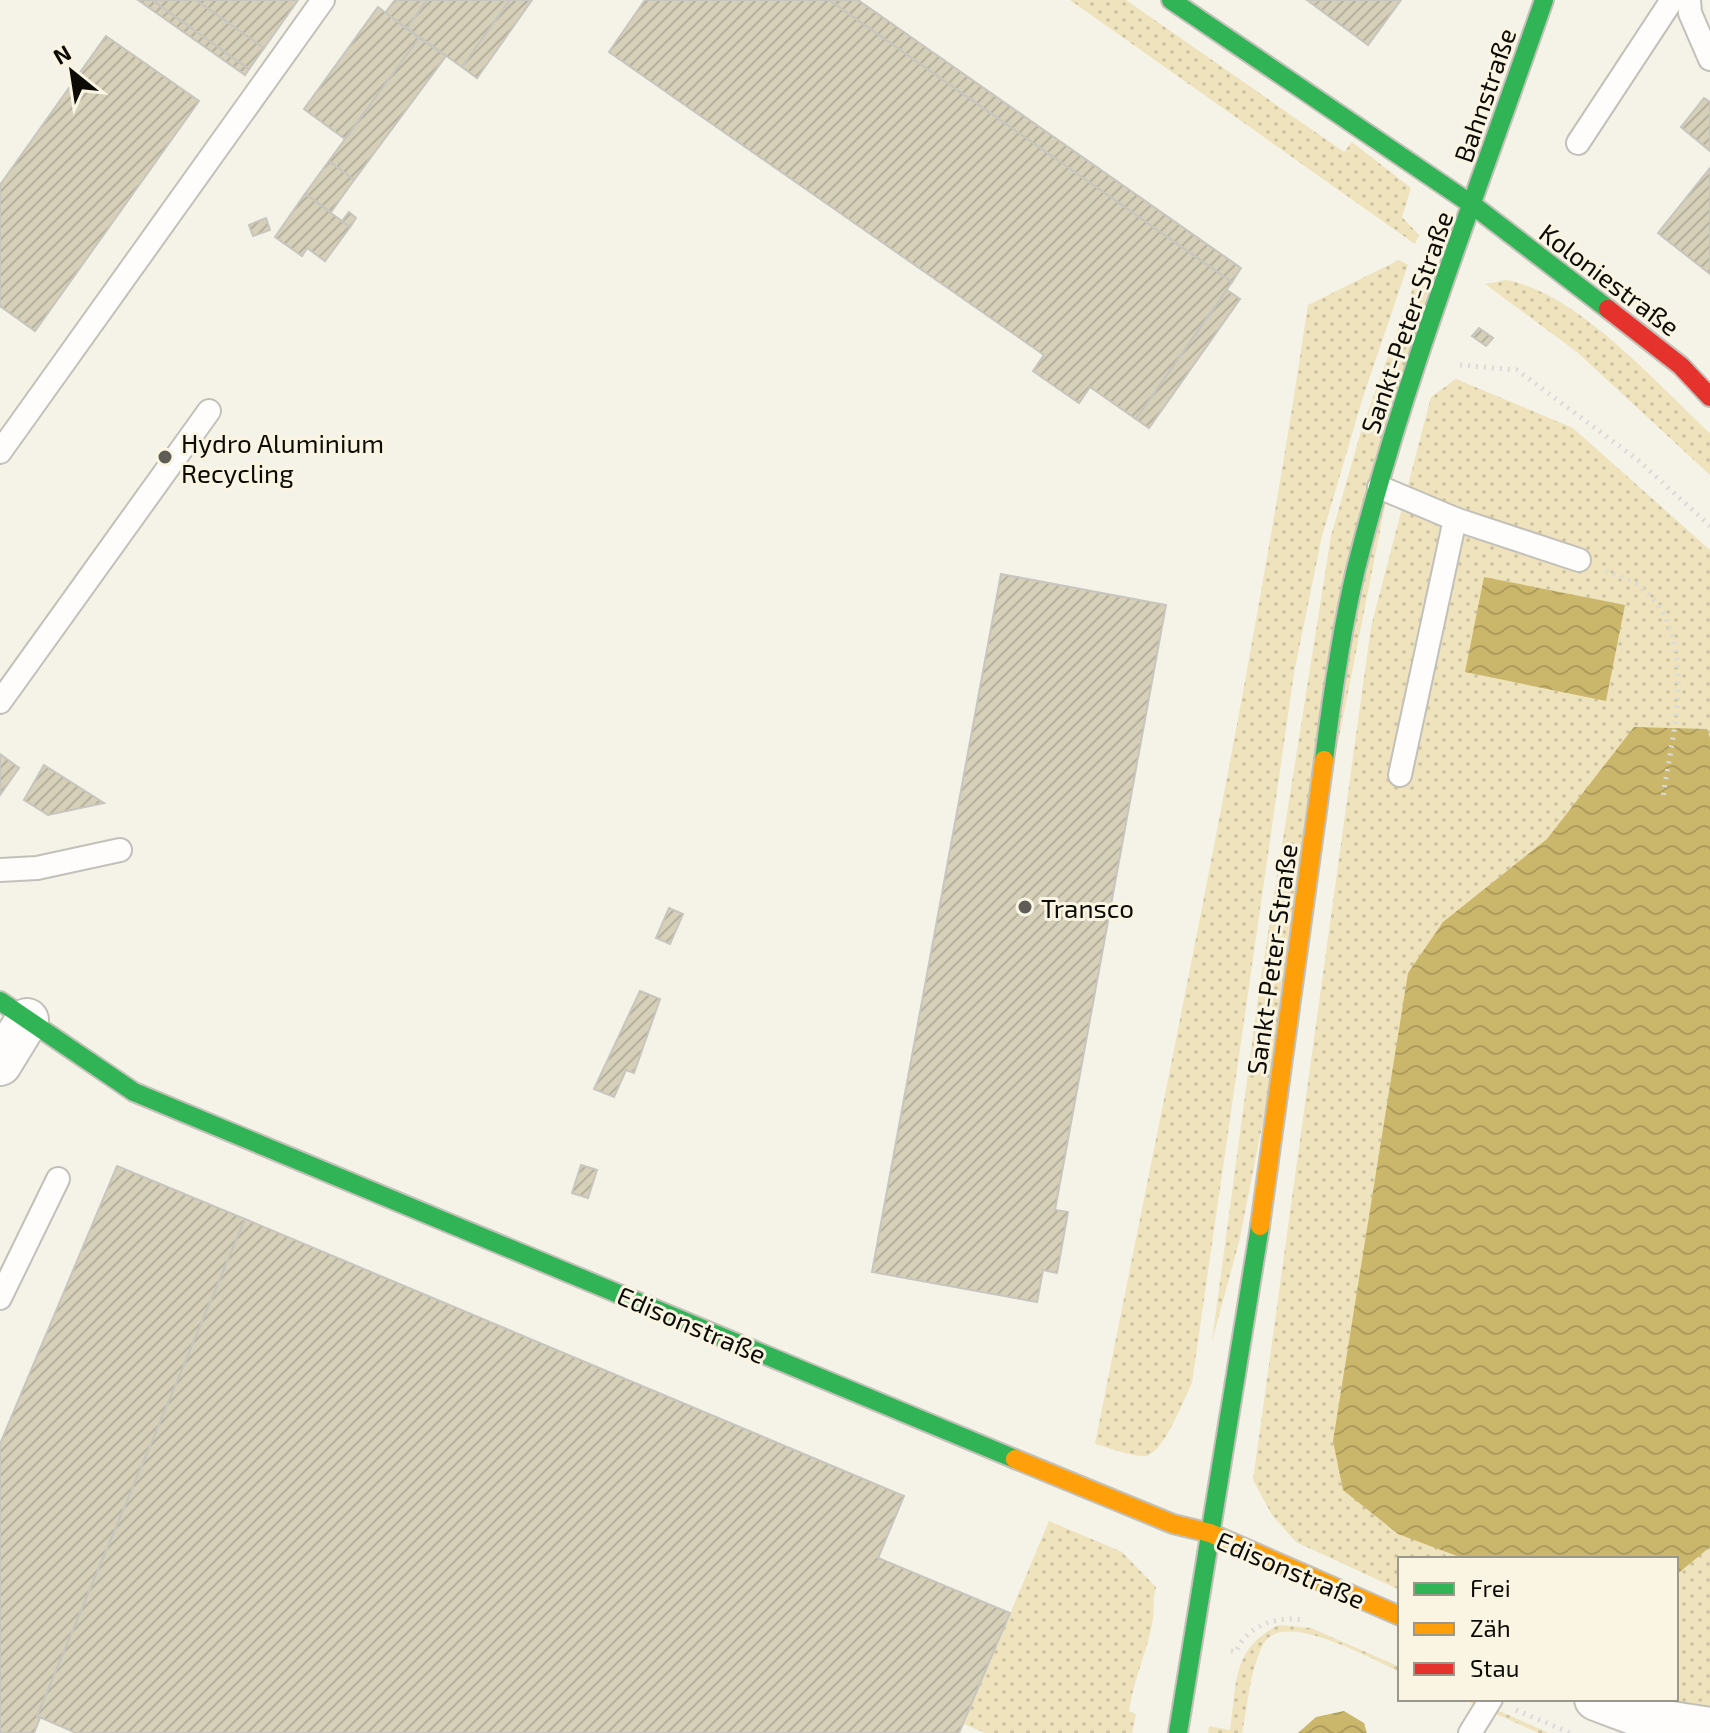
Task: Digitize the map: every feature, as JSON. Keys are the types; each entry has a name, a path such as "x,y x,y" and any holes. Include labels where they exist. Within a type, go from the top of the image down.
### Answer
{"street":[{"name":"Koloniestraße","path":"1171,0 1474,206 1681,366 1710,397"},
{"name":"Bahnstraße","path":"1474,206 1544,0"},
{"name":"Sankt-Peter-Straße","path":"1178,1733 1275,1131 1336,668 1379,487 1415,370 1474,206"},
{"name":"Edisonstraße","path":"14,1010 134,1092 1173,1524 1210,1533 1398,1615"},
{"path":"0,1064 14,1010"},
{"path":"1601,1701 1652,1720 1710,1729"}],"lane":[{"path":"0,452 323,0"},
{"path":"1578,143 1672,0"},
{"path":"1689,0 1690,13 1710,59"},
{"path":"0,702 209,411"},
{"path":"1379,487 1455,519 1579,560"},
{"path":"1400,775 1455,519"},
{"path":"0,870 37,868 120,850"},
{"path":"0,1298 58,1179"},
{"path":"1470,1733 1498,1702"}],"path":[{"path":"1415,370 1463,365 1517,370 1638,460 1710,526"},
{"path":"1579,560 1639,586 1673,631 1680,687 1663,797"},
{"path":"1194,1644 1236,1652 1242,1638 1261,1625 1287,1618 1313,1622"},
{"path":"1498,1702 1570,1733"}],"shaded area":[{"path":"1070,0 1126,0 1344,152 1352,142 1411,188 1402,217 1419,235 1415,244"},
{"path":"1399,260 1408,265 1363,397 1322,536 1294,673 1192,1383 1159,1446 1145,1456 1126,1453 1095,1444 1235,733 1308,305"},
{"path":"1419,271 1430,279 1239,1242 1212,1341 1260,984 1331,536 1362,428"},
{"path":"1506,280 1533,288 1561,302 1641,367 1710,433 1710,475 1577,352 1485,284"},
{"path":"1456,379 1573,428 1710,550 1710,1708 1663,1701 1678,1701 1678,1557 1398,1557 1398,1589 1296,1542 1272,1515 1253,1480 1371,627 1431,397"},
{"path":"1049,1521 1122,1552 1156,1587 1152,1625 1129,1711 1136,1714 1132,1733 985,1733 964,1724"},
{"path":"1279,1625 1311,1628 1398,1666 1398,1671 1309,1634 1274,1634 1259,1653 1242,1733 1208,1733 1209,1726 1230,1730 1239,1669 1244,1656 1263,1634"},
{"path":"1467,1701 1477,1701 1549,1733 1539,1733"}],"water":[{"path":"1484,577 1625,605 1606,701 1465,672"},
{"path":"1634,727 1707,729 1710,738 1710,1547 1678,1573 1678,1557 1460,1557 1398,1534 1343,1490 1333,1441 1408,973 1443,922 1547,839"},
{"path":"1344,1711 1364,1723 1367,1733 1298,1733 1316,1717"}],"building":[{"path":"138,0 152,0 249,69 245,75"},
{"path":"152,0 196,0 264,48 249,69"},
{"path":"196,0 298,0 264,48"},
{"path":"395,0 427,0 407,28 385,13"},
{"path":"427,0 510,0 462,67 407,28"},
{"path":"510,0 532,0 477,78 462,67"},
{"path":"645,0 829,0 1232,282 1136,419 1090,387 1079,403 1033,371 1044,355 609,52"},
{"path":"829,0 858,0 1241,268 1232,282"},
{"path":"1307,0 1401,0 1368,45"},
{"path":"378,7 419,38 345,139 304,109"},
{"path":"106,36 199,101 35,331 0,306 0,185"},
{"path":"419,38 446,56 354,180 329,161"},
{"path":"1704,98 1710,102 1710,151 1681,127"},
{"path":"329,161 354,180 331,212 305,194"},
{"path":"1710,168 1710,274 1658,233"},
{"path":"305,194 350,227 325,261 307,248 302,256 275,237"},
{"path":"349,212 356,218 350,227 342,221"},
{"path":"266,218 270,230 253,236 249,225"},
{"path":"1227,290 1240,299 1149,428 1136,419"},
{"path":"1479,328 1493,338 1486,346 1472,336"},
{"name":"Transco","path":"1001,574 1166,605 1055,1210 1068,1212 1057,1273 1043,1270 1037,1302 872,1272"},
{"path":"0,754 19,768 0,795"},
{"path":"44,765 104,803 48,815 24,800"},
{"path":"669,908 683,914 670,944 656,938"},
{"path":"640,991 660,999 634,1073 626,1070 614,1097 594,1089"},
{"path":"581,1165 597,1170 588,1198 572,1193"},
{"path":"117,1166 245,1219 37,1716 40,1718 34,1733 0,1733 0,1444"},
{"path":"245,1219 904,1496 878,1558 1010,1613 959,1733 76,1733 37,1716"}],"traffic: fast":[{"path":"1171,0 1474,206 1608,309"},
{"path":"1324,760 1346,616 1375,497 1419,354 1544,0"},
{"path":"0,1001 134,1092 1015,1459"},
{"path":"1178,1733 1260,1226"}],"traffic: slow":[{"path":"1260,1226 1324,760"},
{"path":"1015,1459 1173,1524 1210,1533 1398,1615"}],"traffic: jam":[{"path":"1608,309 1681,366 1710,397"}],"place":[{"name":"Hydro Aluminium Recycling","path":"165,457"},
{"name":"Transco","path":"1025,907"}]}
